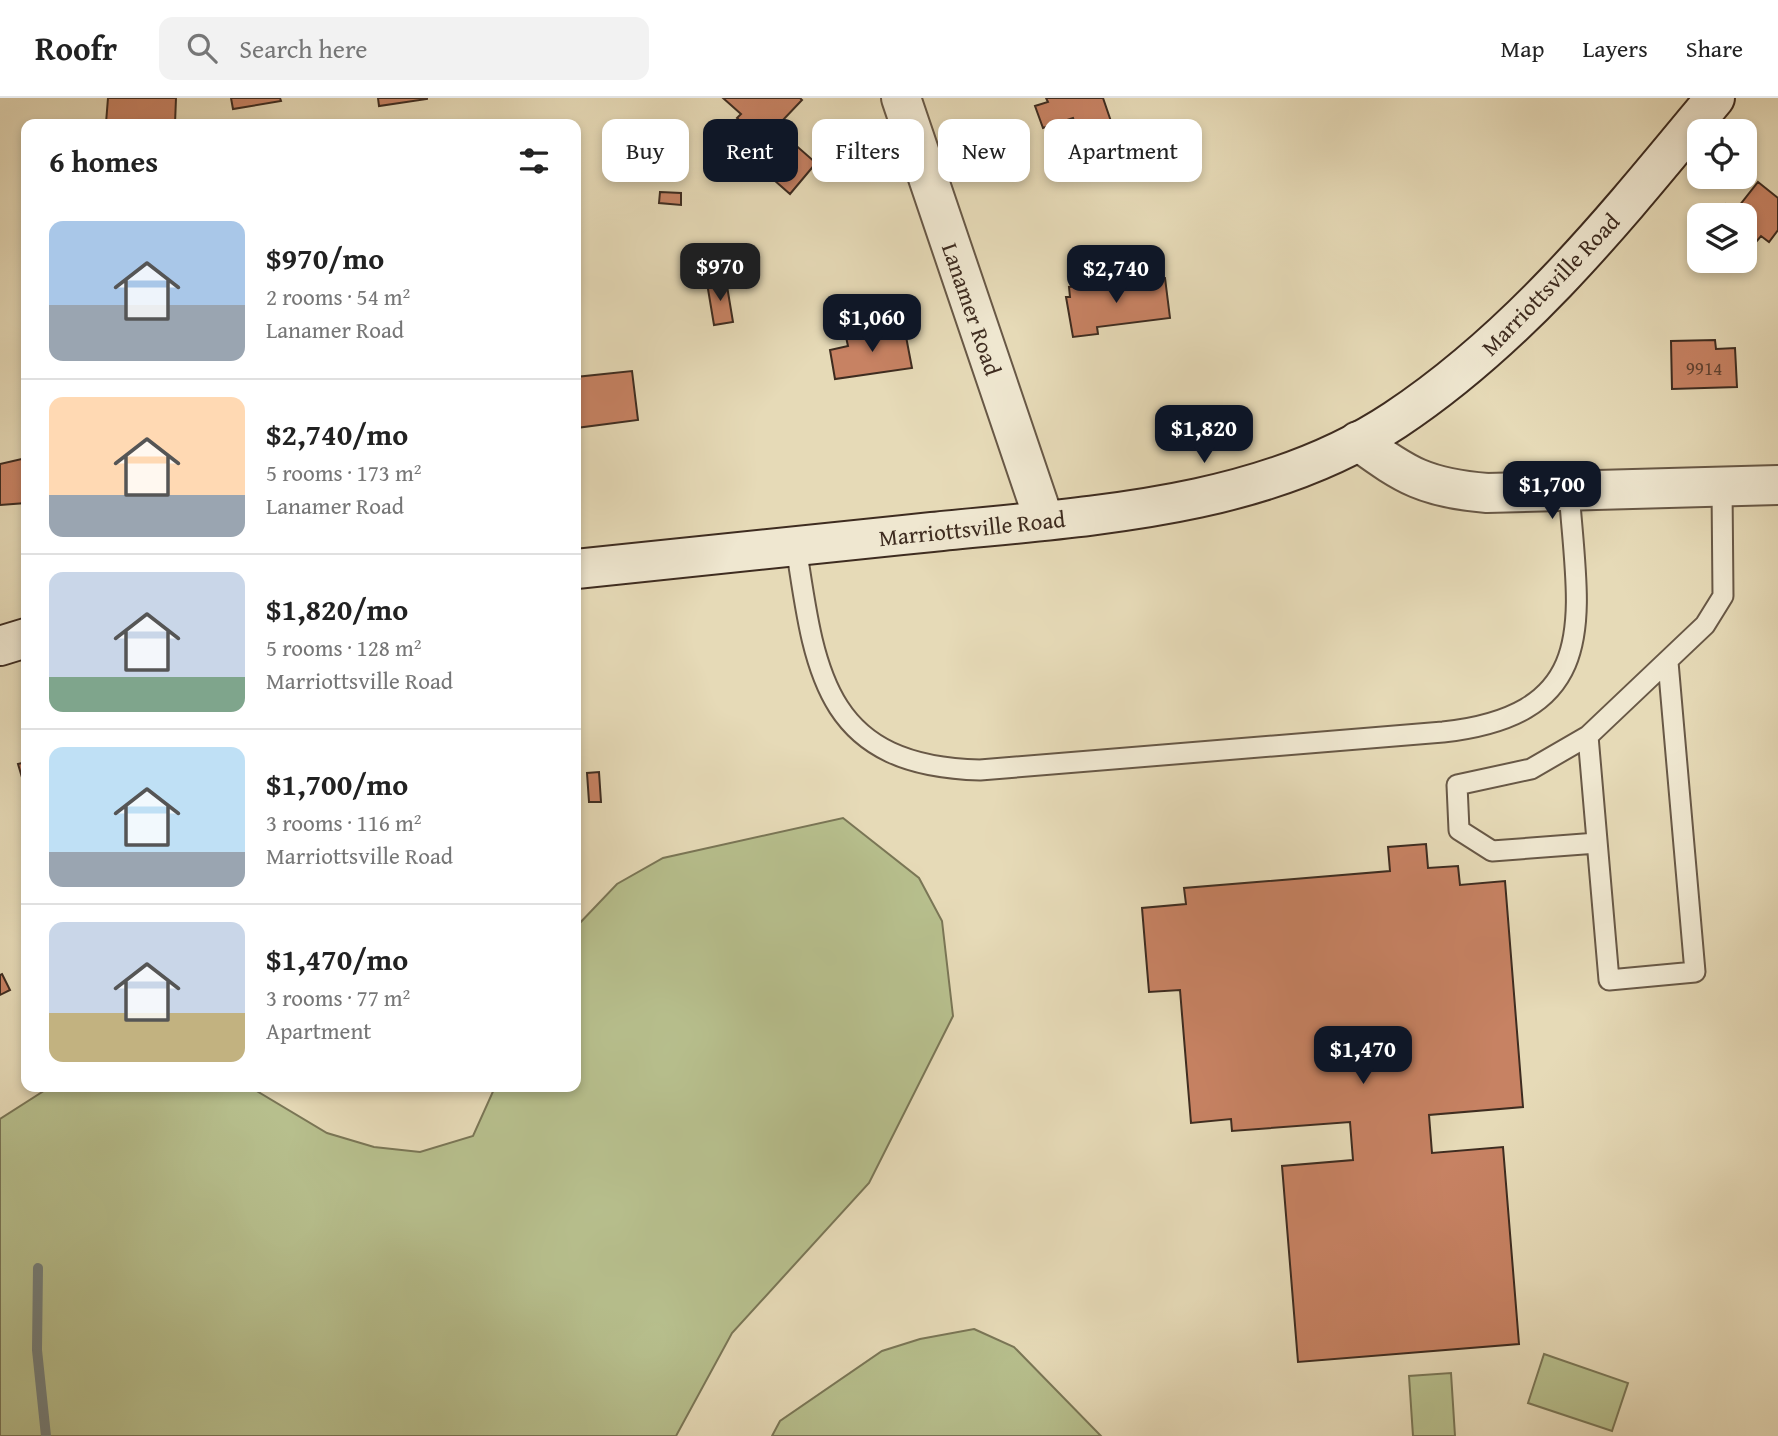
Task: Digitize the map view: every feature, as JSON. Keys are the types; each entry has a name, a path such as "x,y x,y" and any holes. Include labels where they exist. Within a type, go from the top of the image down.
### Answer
{"main road":[{"name":"Lanamer Road","path":"901,98 1044,520"},
{"name":"Marriottsville Road","path":"581,568 1123,511 1212,494 1290,471 1358,441 1393,422 1436,391 1510,329 1619,213 1715,98"},
{"path":"1358,441 1396,469 1446,490 1487,493 1778,485"},
{"path":"0,646 21,640"}],"lane":[{"path":"1597,843 1492,851 1459,830 1457,785 1531,769 1588,736 1705,625 1723,596 1722,487"},
{"path":"796,546 815,658 831,697 844,716 871,740 912,762 946,769 981,770 1443,732 1479,728 1508,720 1534,706 1554,687 1567,663 1574,636 1576,606 1569,491"},
{"path":"1588,736 1609,979 1695,972 1668,662"}],"green space":[{"path":"843,818 919,878 942,921 953,1016 869,1183 732,1333 676,1436 0,1436 0,1119 42,1092 258,1092 327,1133 374,1147 420,1152 473,1136 493,1092 581,1092 581,922 617,884 663,858"},
{"path":"974,1329 1014,1347 1101,1436 772,1436 780,1421 882,1351 920,1339"},
{"path":"1544,1354 1628,1383 1612,1431 1528,1403"},
{"path":"1451,1373 1455,1436 1413,1436 1409,1376"}],"building":[{"path":"108,98 176,98 175,119 106,119"},
{"path":"231,98 280,98 281,101 233,109"},
{"path":"378,98 427,98 427,99 379,106"},
{"path":"723,98 802,100 784,119 738,119 741,114"},
{"path":"1046,98 1103,98 1110,119 1044,119 1043,128 1035,106 1048,102"},
{"path":"798,147 812,160 812,168 790,194 776,182 798,182"},
{"path":"1757,183 1778,198 1778,230 1769,242 1761,236 1757,241 1757,203 1741,203 1752,189 1757,189"},
{"path":"660,192 681,193 681,205 659,203"},
{"path":"1165,278 1170,318 1097,327 1098,334 1073,337 1066,297 1070,297 1069,287"},
{"path":"726,280 733,322 714,325 707,283"},
{"path":"904,326 912,368 835,379 830,350 848,346 846,337"},
{"path":"1715,340 1716,349 1735,348 1737,387 1672,389 1671,341"},
{"path":"632,371 638,420 581,427 581,376"},
{"path":"21,459 21,503 0,505 0,464"},
{"path":"599,772 601,802 589,802 587,773"},
{"path":"1426,844 1428,868 1458,866 1460,885 1505,881 1523,1107 1429,1115 1432,1153 1503,1147 1519,1344 1298,1362 1282,1166 1353,1160 1350,1122 1232,1131 1231,1119 1191,1123 1180,990 1149,992 1142,908 1186,904 1184,888 1390,871 1388,847"},
{"path":"2,974 10,990 0,995 0,975"}],"waterway":[{"path":"38,1268 37,1350 46,1436"}]}
